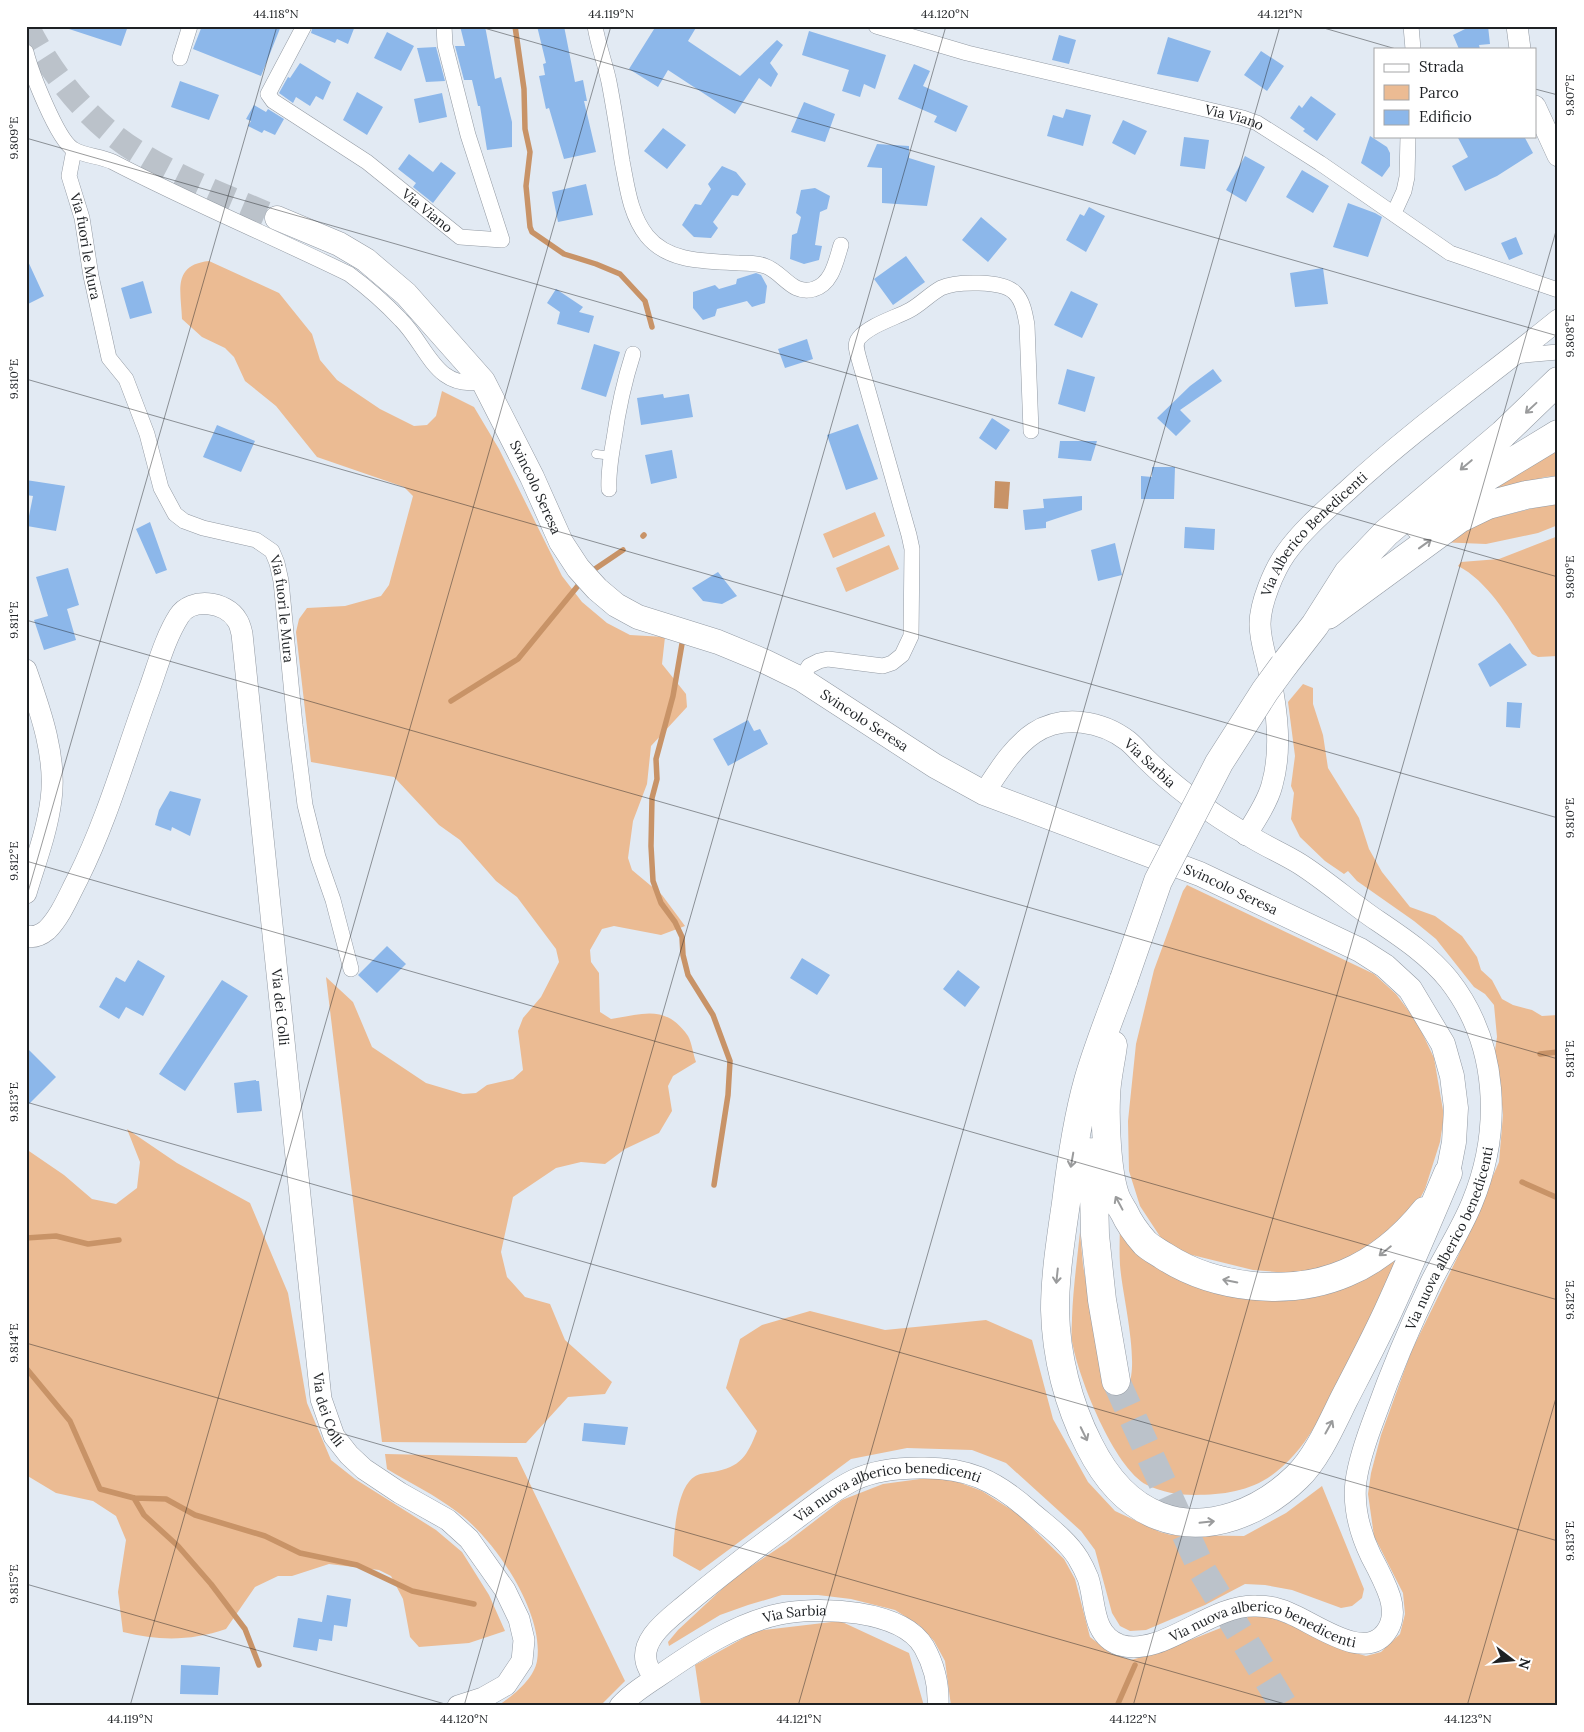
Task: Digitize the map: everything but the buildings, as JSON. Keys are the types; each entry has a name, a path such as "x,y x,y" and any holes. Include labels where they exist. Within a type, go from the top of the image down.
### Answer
{"highway":[{"path":"1448,1173 1390,1308 1338,1411 1311,1459 1298,1476 1256,1508 1225,1520 1198,1523 1169,1520 1154,1514 1121,1491 1107,1475 1094,1454 1070,1400 1061,1362 1056,1311 1056,1286 1069,1178 1088,1080 1158,881 1219,763 1265,691 1315,625 1348,573 1386,532 1503,434 1558,381"},
{"path":"1315,625 1406,535 1487,477 1558,434"},
{"path":"1315,625 1460,519 1488,505 1526,495 1558,490"},
{"path":"1124,979 1106,1097 1108,1155 1115,1196 1127,1218 1146,1244 1174,1262 1205,1275 1243,1284 1276,1286 1320,1282 1352,1271 1385,1252 1414,1225 1428,1207 1448,1173"},
{"path":"1116,1381 1102,1300 1096,1235 1093,1145 1098,1080 1124,979"}],"main road":[{"name":"Svincolo Seresa","path":"276,218 339,244 366,260 406,294 483,381 532,477 562,542 578,568 597,589 616,605 638,617 718,642 764,661 800,679 935,766 984,793 1200,874 1360,950 1385,966 1410,988 1445,1052 1452,1076 1456,1108 1454,1142 1448,1173"}],"street":[{"path":"180,58 190,26"},
{"name":"Via Viano","path":"304,26 268,94 274,102 367,162 460,237 502,240 468,135 445,45 444,26"},
{"name":"Via Viano","path":"876,26 967,53 1243,118 1257,123 1394,213 1450,253 1558,290"},
{"path":"1411,26 1413,48"},
{"path":"1517,26 1520,48"},
{"path":"596,28 609,82 629,199 642,228 653,243 668,253 697,261 764,266 781,275 793,287 806,290 816,289 832,274 841,246"},
{"path":"27,56 40,92 62,138 74,150 107,159 167,190 214,210 349,274 368,287 402,321 440,372 461,383 469,384 483,381"},
{"path":"1536,108 1558,156"},
{"path":"1394,213 1404,191 1407,177 1408,138"},
{"name":"Via fuori le Mura","path":"74,150 69,176 82,218 91,276 109,358 126,379 147,434 161,488 175,514 184,521 202,528 256,540 272,551 277,563 281,580 305,805 318,857 333,900 351,969"},
{"path":"800,679 809,666 828,659 883,666 892,663 902,655 911,636 912,549 859,359 856,345 859,338 866,332 911,310 942,288 983,282 1001,285 1014,292 1023,308 1027,325 1031,431"},
{"name":"Via Alberico Benedicenti","path":"1246,835 1272,786 1278,752 1277,727 1270,677 1260,624 1268,591 1284,556 1308,527 1379,461 1436,414 1514,356 1558,320"},
{"path":"1514,356 1558,352"},
{"path":"609,489 604,454 633,354"},
{"name":"Via dei Colli","path":"26,936 39,935 51,925 64,906 82,869 100,828 170,632 180,614 194,604 204,603 229,611 238,620 242,634 321,1400 334,1436 350,1456 364,1469 400,1493 448,1520 469,1539 505,1590 519,1620 524,1640 522,1660 506,1685 482,1698 458,1706"},
{"path":"26,670 45,732 52,762 53,782 48,821 26,893"},
{"name":"Via Sarbia","path":"984,793 1007,761 1030,735 1057,723 1086,723 1108,729 1128,741 1170,783 1246,835"},
{"name":"Via nuova alberico benedicenti","path":"656,1677 647,1665 646,1653 649,1643 659,1627 733,1565 819,1502 847,1484 877,1472 905,1468 962,1470 991,1483 1016,1499 1068,1545 1087,1575 1095,1615 1102,1632 1108,1639 1126,1647 1151,1645 1232,1608 1253,1606 1285,1611 1357,1644 1370,1643 1380,1639 1387,1632 1392,1618 1391,1599 1380,1571 1369,1552 1357,1517 1356,1480 1365,1442 1402,1344 1430,1284 1471,1206 1482,1173 1490,1136 1493,1104 1490,1075 1482,1042 1470,1013 1452,984 1431,960 1299,864 1246,835"},
{"name":"Via Sarbia","path":"620,1706 626,1698 656,1677 721,1637 747,1624 779,1614 809,1610 845,1611 894,1622 909,1632 924,1646 934,1671 938,1706"}],"green space":[{"path":"209,261 279,293 312,334 320,360 337,380 380,409 414,426 427,425 436,416 442,391 474,407 499,449 562,576 582,602 607,623 630,635 665,637 662,664 686,694 687,707 651,746 647,784 633,821 628,858 632,870 662,895 685,926 661,935 614,926 602,929 590,950 591,962 599,973 600,1012 611,1019 653,1014 671,1019 688,1036 696,1062 673,1076 668,1086 672,1111 659,1133 625,1149 605,1164 581,1162 556,1168 513,1197 501,1252 507,1277 525,1297 550,1304 565,1340 612,1382 605,1394 568,1397 526,1443 382,1442 326,977 353,1002 372,1047 426,1083 463,1094 476,1093 487,1085 513,1079 523,1070 518,1031 523,1018 541,997 559,962 556,949 517,897 496,881 460,840 439,825 394,777 311,762 296,632 299,619 307,608 345,606 381,596 389,585 413,496 404,487 317,457 276,406 245,381 234,357 225,348 202,337 182,319 180,289 184,274 197,263"},
{"path":"1558,450 1558,476 1545,477 1490,492 1490,488"},
{"path":"1558,502 1558,525 1538,533 1486,544 1438,542 1469,524"},
{"path":"875,512 885,536 833,558 823,534"},
{"path":"1558,536 1558,656 1538,657 1532,654 1490,593 1470,573 1458,566 1461,562 1499,559"},
{"path":"889,545 899,569 846,592 836,568"},
{"path":"1303,684 1313,688 1313,704 1323,735 1328,768 1359,818 1369,849 1382,872 1410,907 1435,916 1462,936 1477,957 1481,970 1492,980 1502,999 1513,1005 1532,1010 1542,1016 1558,1015 1558,1706 951,1706 945,1661 934,1641 919,1625 895,1610 851,1599 818,1595 782,1595 748,1605 720,1615 669,1646 668,1642 678,1630 735,1577 786,1543 842,1500 883,1484 920,1479 950,1479 982,1491 1018,1514 1064,1559 1075,1579 1090,1637 1112,1654 1131,1660 1160,1652 1251,1616 1269,1617 1352,1652 1366,1656 1381,1652 1400,1634 1405,1614 1403,1593 1374,1536 1368,1494 1371,1473 1381,1435 1411,1352 1459,1254 1499,1162 1503,1115 1500,1082 1494,1057 1497,1037 1494,1005 1485,994 1474,987 1436,939 1357,881 1348,871 1344,874 1325,861 1300,837 1291,819 1294,793 1291,786 1295,756 1288,702"},
{"path":"1187,885 1374,974 1396,994 1417,1022 1434,1058 1444,1116 1440,1142 1425,1189 1416,1206 1396,1227 1345,1260 1312,1270 1289,1273 1253,1270 1184,1253 1161,1238 1140,1206 1129,1171 1128,1121 1136,1044 1154,970 1183,891"},
{"path":"127,1129 177,1163 250,1203 288,1293 307,1403 331,1460 355,1479 436,1530 462,1552 489,1595 505,1631 469,1643 419,1647 410,1637 403,1599 391,1576 379,1570 329,1564 292,1576 278,1576 255,1587 226,1629 188,1638 149,1637 123,1632 118,1592 126,1540 116,1516 93,1501 56,1493 26,1475 26,1149 64,1175 92,1199 116,1204 137,1188 140,1162"},
{"path":"1120,1215 1137,1242 1264,1292 1403,1255 1318,1421 1299,1449 1288,1461 1258,1484 1238,1491 1206,1495 1176,1494 1147,1485 1122,1460 1099,1420 1082,1376 1072,1341 1075,1275 1080,1232 1083,1265 1102,1372 1128,1386 1132,1361 1121,1278"},
{"path":"810,1311 885,1330 986,1320 1032,1340 1053,1419 1088,1482 1115,1511 1160,1532 1171,1535 1244,1536 1286,1513 1322,1486 1364,1589 1362,1598 1352,1606 1341,1608 1292,1590 1265,1585 1245,1584 1205,1605 1146,1630 1130,1631 1120,1626 1112,1613 1095,1550 1081,1531 1006,1463 972,1450 907,1448 851,1459 700,1571 673,1556 677,1514 683,1492 694,1477 723,1470 742,1459 757,1431 726,1388 740,1339 762,1325"},
{"path":"385,1454 517,1457 625,1681 600,1706 497,1706 515,1693 527,1681 537,1661 537,1642 533,1621 525,1600 514,1578 500,1558 471,1523 440,1500 387,1469"},
{"path":"840,1621 909,1653 924,1706 701,1706 695,1665 756,1631"}],"shaded area":[{"path":"995,481 1010,482 1008,509 994,508"}],"waterway":[{"path":"515,26 524,89 525,129 530,152 526,186 532,232 564,254 620,274 645,301 652,327"},
{"path":"589,573 623,550"},
{"path":"451,701 518,659 581,582"},
{"path":"683,638 673,696 656,759 657,779 652,798 651,846 653,881 661,903 675,922 682,937 683,955 688,975 713,1015 730,1061 728,1095 714,1185"},
{"path":"1540,1054 1558,1052"},
{"path":"1522,1182 1558,1198"},
{"path":"26,1238 56,1236 88,1244 119,1240"},
{"path":"26,1368 70,1421 100,1489 134,1498 166,1499 195,1515 265,1536 300,1553 357,1565 412,1591 474,1604"},
{"path":"134,1498 144,1515 178,1546 211,1584 245,1629 259,1665"},
{"path":"1117,1706 1135,1665"}],"tunnel":[{"path":"27,26 61,81 104,128 139,153 172,172 277,218"},
{"path":"1116,1381 1203,1572 1284,1706"}]}
